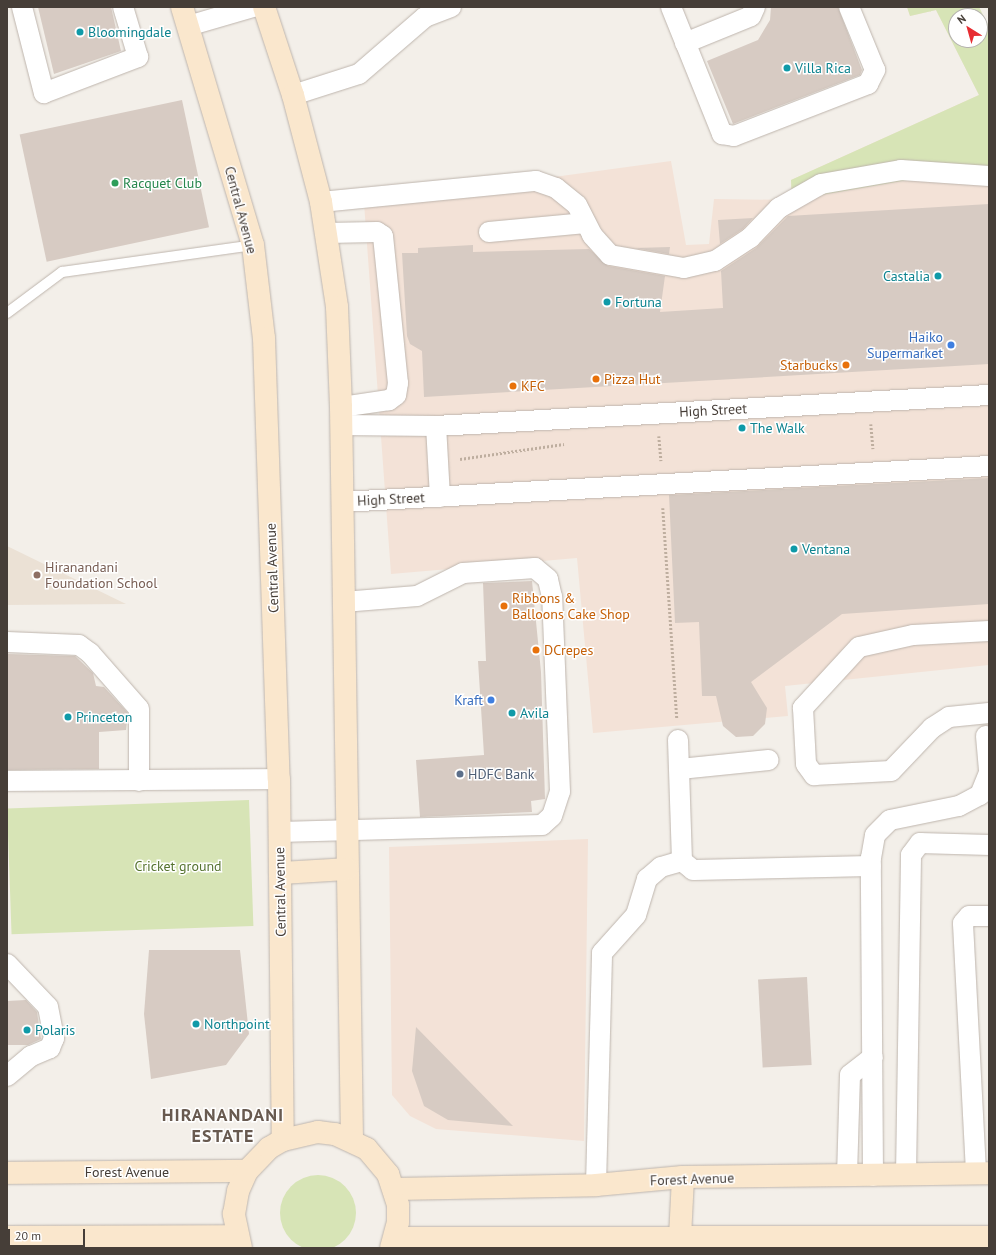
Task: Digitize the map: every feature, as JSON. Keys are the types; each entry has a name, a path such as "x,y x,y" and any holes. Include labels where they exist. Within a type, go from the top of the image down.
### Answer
{"main road":[{"path":"264,7 293,95 321,202 327,233 337,307 341,416 346,831 352,1141"},
{"name":"Central Avenue","path":"185,16 253,245 264,338 279,779 283,1140"},
{"path":"280,873 347,869"},
{"path":"7,1238 62,1243 239,1242 234,1214 238,1192 247,1171 269,1148 283,1140 318,1132 352,1141 378,1160 395,1189 398,1210 393,1243 619,1243 680,1238 714,1243 989,1237"},
{"name":"Forest Avenue","path":"7,1173 247,1171"},
{"name":"Forest Avenue","path":"395,1189 596,1185 683,1177 906,1176 982,1172"},
{"path":"680,1238 683,1177"}],"street":[{"path":"22,7 44,93 138,57 123,7"},
{"path":"185,16 253,7"},
{"path":"293,95 359,74 425,17 451,7"},
{"path":"671,7 722,134 734,136 868,84 874,70 849,7"},
{"path":"686,43 751,16 755,7"},
{"path":"321,202 536,181 556,188 577,205 592,235 610,255 684,268 715,261 750,238 779,208 821,184 901,170 989,176"},
{"path":"490,232 586,222"},
{"path":"327,233 377,232 393,240 398,383 396,395 341,416"},
{"name":"High Street","path":"341,416 436,426 989,395"},
{"name":"High Street","path":"436,426 440,497"},
{"name":"High Street","path":"342,502 989,466"},
{"path":"280,832 542,824 552,816 560,792 552,597 548,579 535,568 464,573 417,596 343,602"},
{"path":"989,631 913,635 859,647 803,708 806,764 814,775 891,771 932,728 949,717 989,713"},
{"path":"7,642 79,645 90,653 139,709 138,781"},
{"path":"986,736 989,769"},
{"path":"678,740 682,861 693,870 871,866"},
{"path":"680,769 769,760"},
{"path":"873,1176 871,866 875,835 890,820 959,806 980,795 989,774"},
{"path":"7,781 279,779"},
{"path":"906,1176 911,855 920,843 989,845"},
{"path":"596,1185 602,953 636,915 647,880 661,867 682,861"},
{"path":"982,1172 980,1094 963,923 969,916 989,916"},
{"path":"7,964 48,1007 54,1038 50,1048 31,1056 7,1076"},
{"path":"847,1176 850,1075 873,1057"}],"lane":[{"path":"7,313 62,272 253,245"}],"path":[{"path":"870,402 874,473"},
{"path":"658,414 678,740"},
{"path":"438,462 572,443"}],"shaded area":[{"name":"The Walk","path":"907,7 980,8 948,8 948,34 936,10 910,16"},
{"name":"The Walk","path":"988,25 989,665 785,686 788,716 593,733 577,558 391,574 364,203 671,161 686,245 709,244 714,199 791,200 791,180 979,95 955,48 988,48"},
{"name":"Hiranandani Foundation School","path":"7,546 126,604 7,605"},
{"path":"588,839 584,1141 436,1129 410,1116 392,1095 389,847"}],"green space":[{"path":"907,7 980,8 948,8 948,34 936,10 910,16"},
{"path":"988,25 989,166 792,200 791,180 979,95 955,48 988,48"},
{"name":"Cricket ground","path":"249,800 253,926 12,934 7,808"},
{"path":"318,1175 332,1178 345,1186 353,1199 356,1213 353,1227 345,1240 332,1248 318,1251 304,1248 291,1240 283,1227 280,1213 283,1199 291,1186 304,1178"}],"building":[{"name":"Bloomingdale","path":"38,7 111,7 121,51 54,74"},
{"name":"Villa Rica","path":"771,7 838,7 862,70 860,75 733,124 707,61 758,40 770,20"},
{"name":"Racquet Club","path":"182,100 209,227 47,262 20,135"},
{"path":"989,204 989,364 424,397 422,351 410,344 407,336 402,253 418,253 418,248 473,245 473,252 589,249 608,266 665,276 660,312 723,308 721,271 756,248 788,216"},
{"path":"753,218 743,229 720,244 718,220"},
{"path":"670,247 669,254 635,248"},
{"path":"989,478 989,604 842,614 751,682 767,708 765,724 753,736 736,737 723,726 716,696 702,696 699,622 675,623 669,495"},
{"name":"Avila","path":"532,581 541,672 545,799 531,801 532,812 420,817 416,760 484,755 478,661 486,661 483,583"},
{"name":"Princeton","path":"7,654 75,656 93,673 96,686 104,687 128,713 126,730 99,732 99,769 7,770"},
{"name":"Northpoint","path":"149,950 240,950 249,1034 226,1065 151,1079 144,1014"},
{"path":"807,977 812,1065 763,1067 758,980"},
{"name":"Polaris","path":"26,1000 37,1012 41,1039 28,1045 7,1045 7,1001"},
{"path":"416,1027 513,1126 448,1120 424,1106 412,1071"}],"place":[{"name":"Bloomingdale","path":"80,32"},
{"name":"Villa Rica","path":"787,68"},
{"name":"Racquet Club","path":"115,183"},
{"name":"Castalia","path":"938,276"},
{"name":"Fortuna","path":"607,302"},
{"name":"Haiko Supermarket","path":"951,345"},
{"name":"Starbucks","path":"846,365"},
{"name":"Pizza Hut","path":"596,379"},
{"name":"KFC","path":"513,386"},
{"name":"The Walk","path":"742,428"},
{"name":"Ventana","path":"794,549"},
{"name":"Hiranandani Foundation School","path":"37,575"},
{"name":"Ribbons & Balloons Cake Shop","path":"504,606"},
{"name":"DCrepes","path":"536,650"},
{"name":"Kraft","path":"491,700"},
{"name":"Avila","path":"512,713"},
{"name":"Princeton","path":"68,717"},
{"name":"HDFC Bank","path":"460,774"},
{"name":"Northpoint","path":"196,1024"},
{"name":"Polaris","path":"27,1030"}],"district":[{"name":"HIRANANDANI ESTATE","path":"223,1126"}]}
